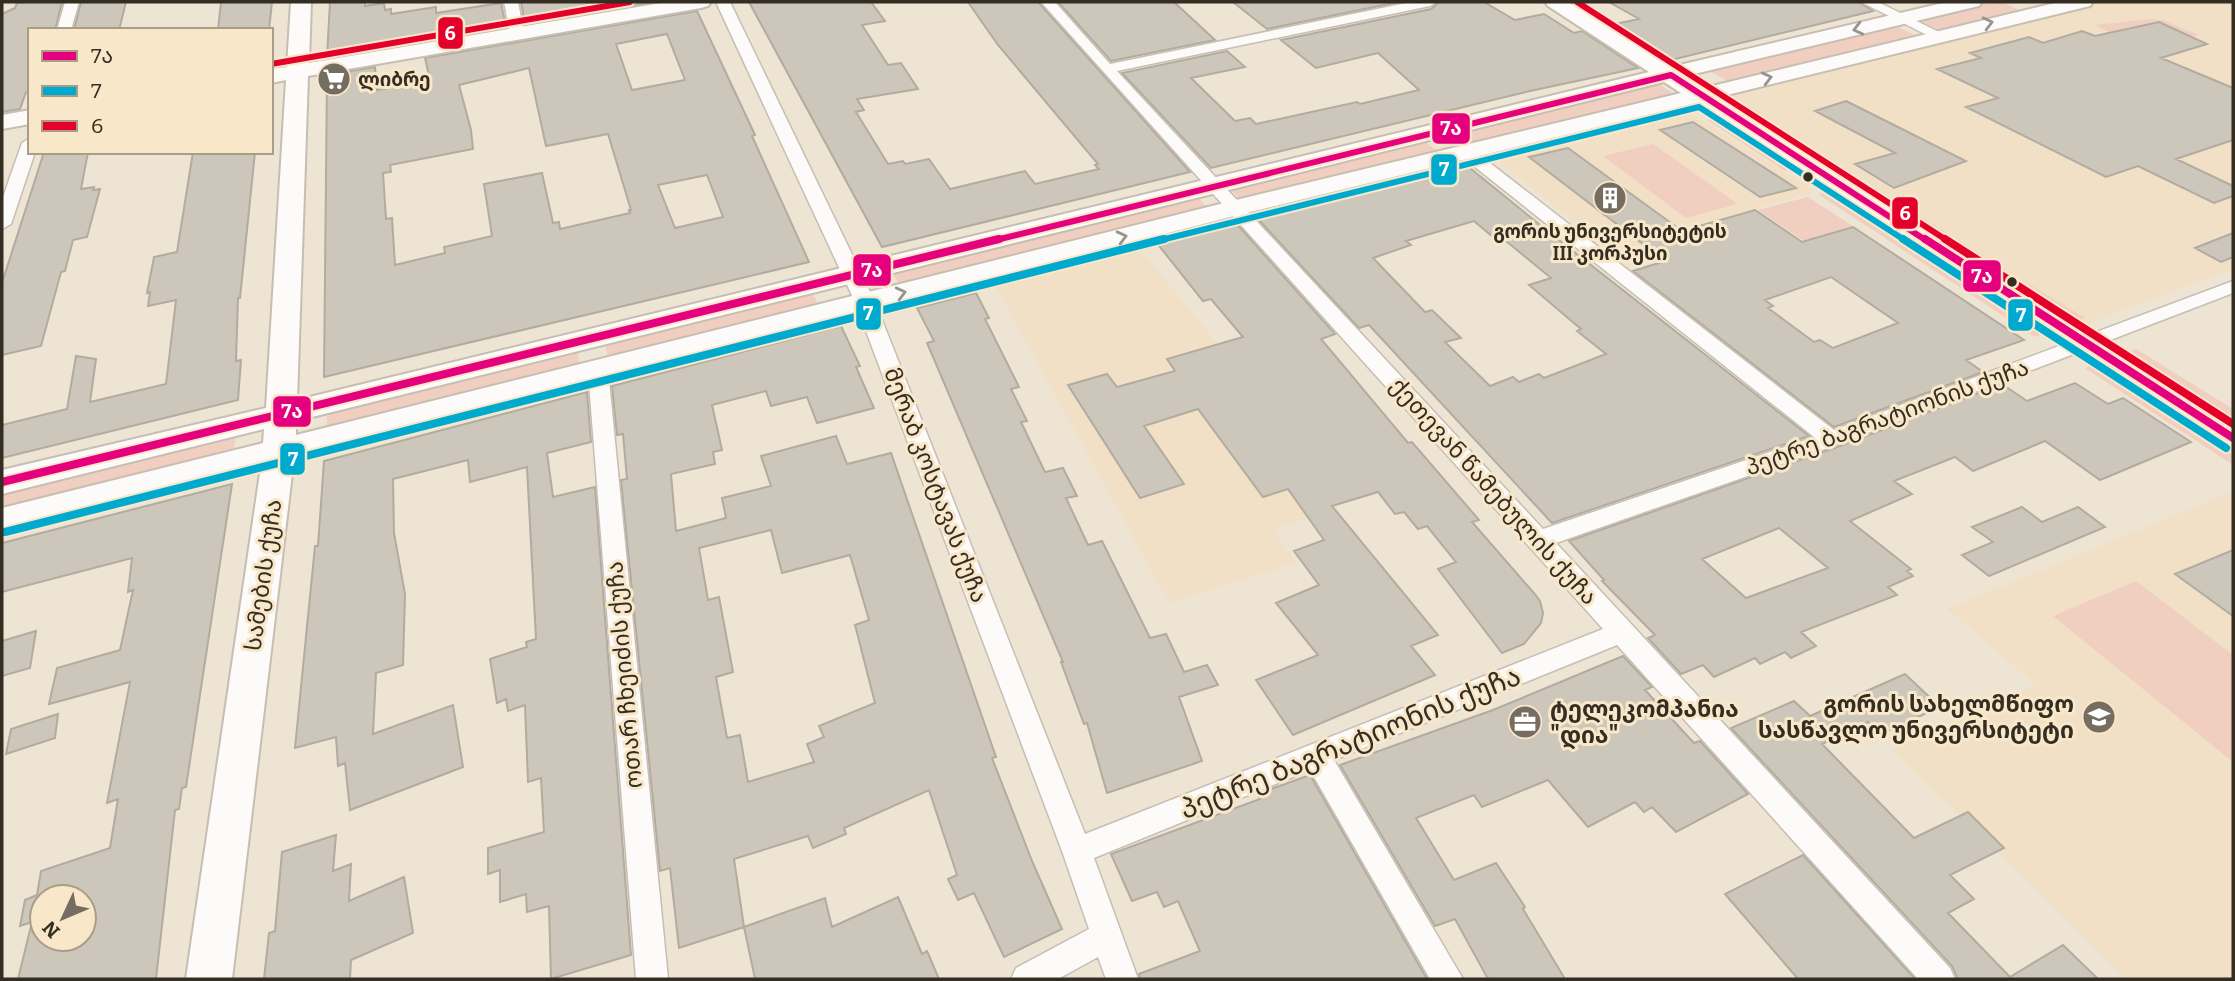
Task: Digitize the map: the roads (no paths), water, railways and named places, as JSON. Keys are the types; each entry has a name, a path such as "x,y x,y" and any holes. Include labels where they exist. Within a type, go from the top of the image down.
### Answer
{"street":[{"path":"65,28 72,2"},
{"name":"სამების ქუჩა","path":"209,979 280,433 302,2"},
{"path":"511,2 517,34"},
{"path":"273,76 701,2"},
{"name":"მერაბ კოსტავას ქუჩა","path":"723,2 865,302 1077,851 1122,979"},
{"name":"ქეთევან წამებულის ქუჩა","path":"1048,2 1939,979"},
{"path":"1107,69 1430,2"},
{"path":"1555,2 2233,438"},
{"path":"1868,2 1938,35"},
{"path":"2,520 280,433 851,275 1213,184 1972,2"},
{"path":"2014,2 2035,12"},
{"path":"2,482 280,433 598,370 1236,208 1938,35 2083,2"},
{"path":"2,122 28,117"},
{"path":"2,224 28,149"},
{"path":"1466,152 1831,439"},
{"name":"პეტრე ბაგრატიონის ქუჩა","path":"1538,540 1831,439 2233,287"},
{"name":"ოთარ ჩხეიძის ქუჩა","path":"598,370 652,979"},
{"name":"პეტრე ბაგრატიონის ქუჩა","path":"1077,851 1623,632"},
{"path":"1316,755 1447,979"},
{"path":"1027,979 1106,936"}],"place":[{"name":"ლიბრე","path":"334,79"},
{"name":"გორის უნივერსიტეტის III კორპუსი","path":"1610,198"},
{"name":"გორის სახელმწიფო სასწავლო უნივერსიტეტი","path":"2099,717"},
{"name":"ტელეკომპანია \"დია\"","path":"1525,722"}]}
